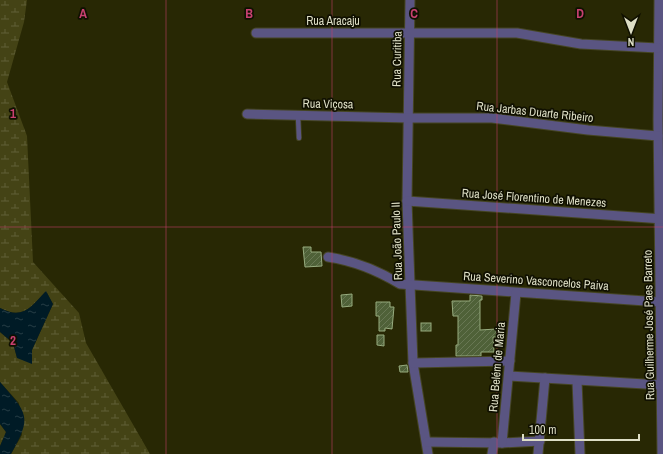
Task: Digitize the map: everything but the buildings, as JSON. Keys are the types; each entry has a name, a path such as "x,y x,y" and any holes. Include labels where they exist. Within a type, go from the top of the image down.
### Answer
{"street":[{"name":"Rua Curitiba","path":"409,118 410,0"},
{"name":"Rua Guilherme José Paes Barreto","path":"659,0 658,48 661,63 658,136 661,219 660,302 662,454"},
{"name":"Rua Aracaju","path":"256,33 517,33 575,44 658,48"},
{"name":"Rua Viçosa","path":"247,114 409,118"},
{"name":"Rua Jarbas Duarte Ribeiro","path":"409,118 492,118 588,130 658,136"},
{"name":"Rua João Paulo II","path":"409,118 407,201 414,363 428,454"},
{"name":"Rua José Florentino de Menezes","path":"407,201 661,219"},
{"name":"Rua Severino Vasconcelos Paiva","path":"328,257 367,267 400,284 660,302"},
{"name":"Rua Belém de Maria","path":"492,454 498,442 509,376 516,293"},
{"path":"414,363 510,361"},
{"path":"509,376 662,384"},
{"path":"538,454 545,378"},
{"path":"577,380 580,454"},
{"path":"427,442 540,441"}],"lane":[{"path":"298,116 299,138"}],"green space":[{"path":"0,0 27,0 24,22 7,82 27,136 33,262 79,313 86,343 150,454 11,454 22,435 19,403 0,382 0,332 13,343 17,358 32,350 53,304 46,291 31,307 21,312 15,313 0,308"},
{"path":"0,424 6,432 0,446"}],"water":[{"path":"46,291 53,304 32,350 32,364 17,358 13,343 0,332 0,308 15,313 21,312 31,307"},
{"path":"0,382 16,401 24,415 22,431 11,454 0,454 0,446 6,432 0,424"}]}
